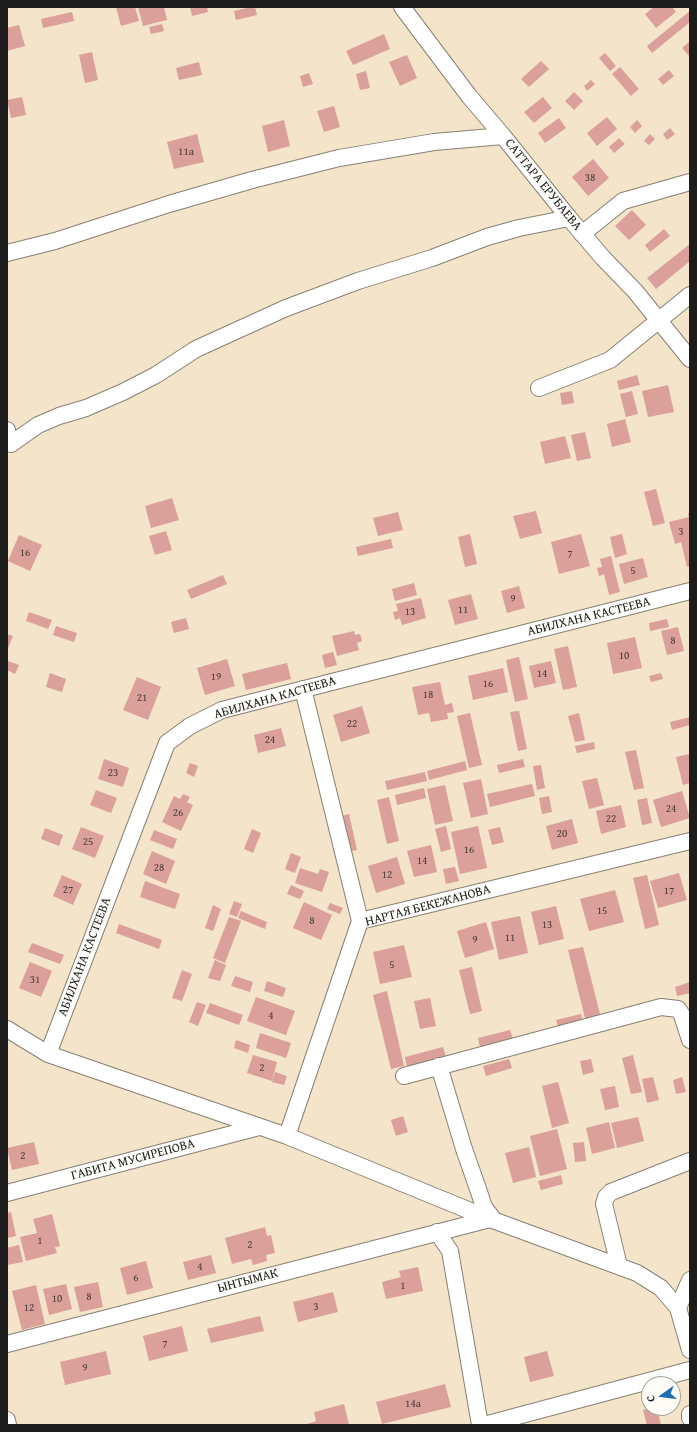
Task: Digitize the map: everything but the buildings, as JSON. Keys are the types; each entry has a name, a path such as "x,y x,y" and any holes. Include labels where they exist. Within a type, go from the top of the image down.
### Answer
{"street":[{"name":"САТТАРА ЕРУБАЕВА","path":"402,7 470,96 568,218 659,320 690,359"},
{"path":"7,254 55,241 168,204 252,180 339,158 434,142 503,136"},
{"path":"582,234 623,201 690,182"},
{"path":"8,443 38,425 86,408 123,392 156,375 196,349 286,308 358,281 432,258 487,237 519,228 568,218"},
{"path":"539,388 610,360 690,295"},
{"name":"АБИЛХАНА КАСТЕЕВА","path":"48,1054 167,743 190,726 222,710 690,591"},
{"path":"303,690 360,921"},
{"name":"НАРТАЯ БЕКЕЖАНОВА","path":"287,1136 360,921 690,841"},
{"path":"404,1076 661,1007 678,1009 682,1015 690,1040"},
{"path":"7,1029 48,1054 287,1136 491,1219 637,1273 661,1288 678,1308 690,1350"},
{"path":"439,1066 464,1149 484,1207 491,1219"},
{"name":"ГАБИТА МУСИРЕПОВА","path":"7,1193 259,1127"},
{"path":"619,1266 604,1204 606,1196 611,1192 690,1161"},
{"name":"ЫНТЫМАК","path":"7,1344 491,1219"},
{"path":"437,1232 450,1251 480,1425"},
{"path":"678,1308 690,1280"},
{"path":"484,1425 690,1370"},
{"path":"7,1420 8,1425"}]}
